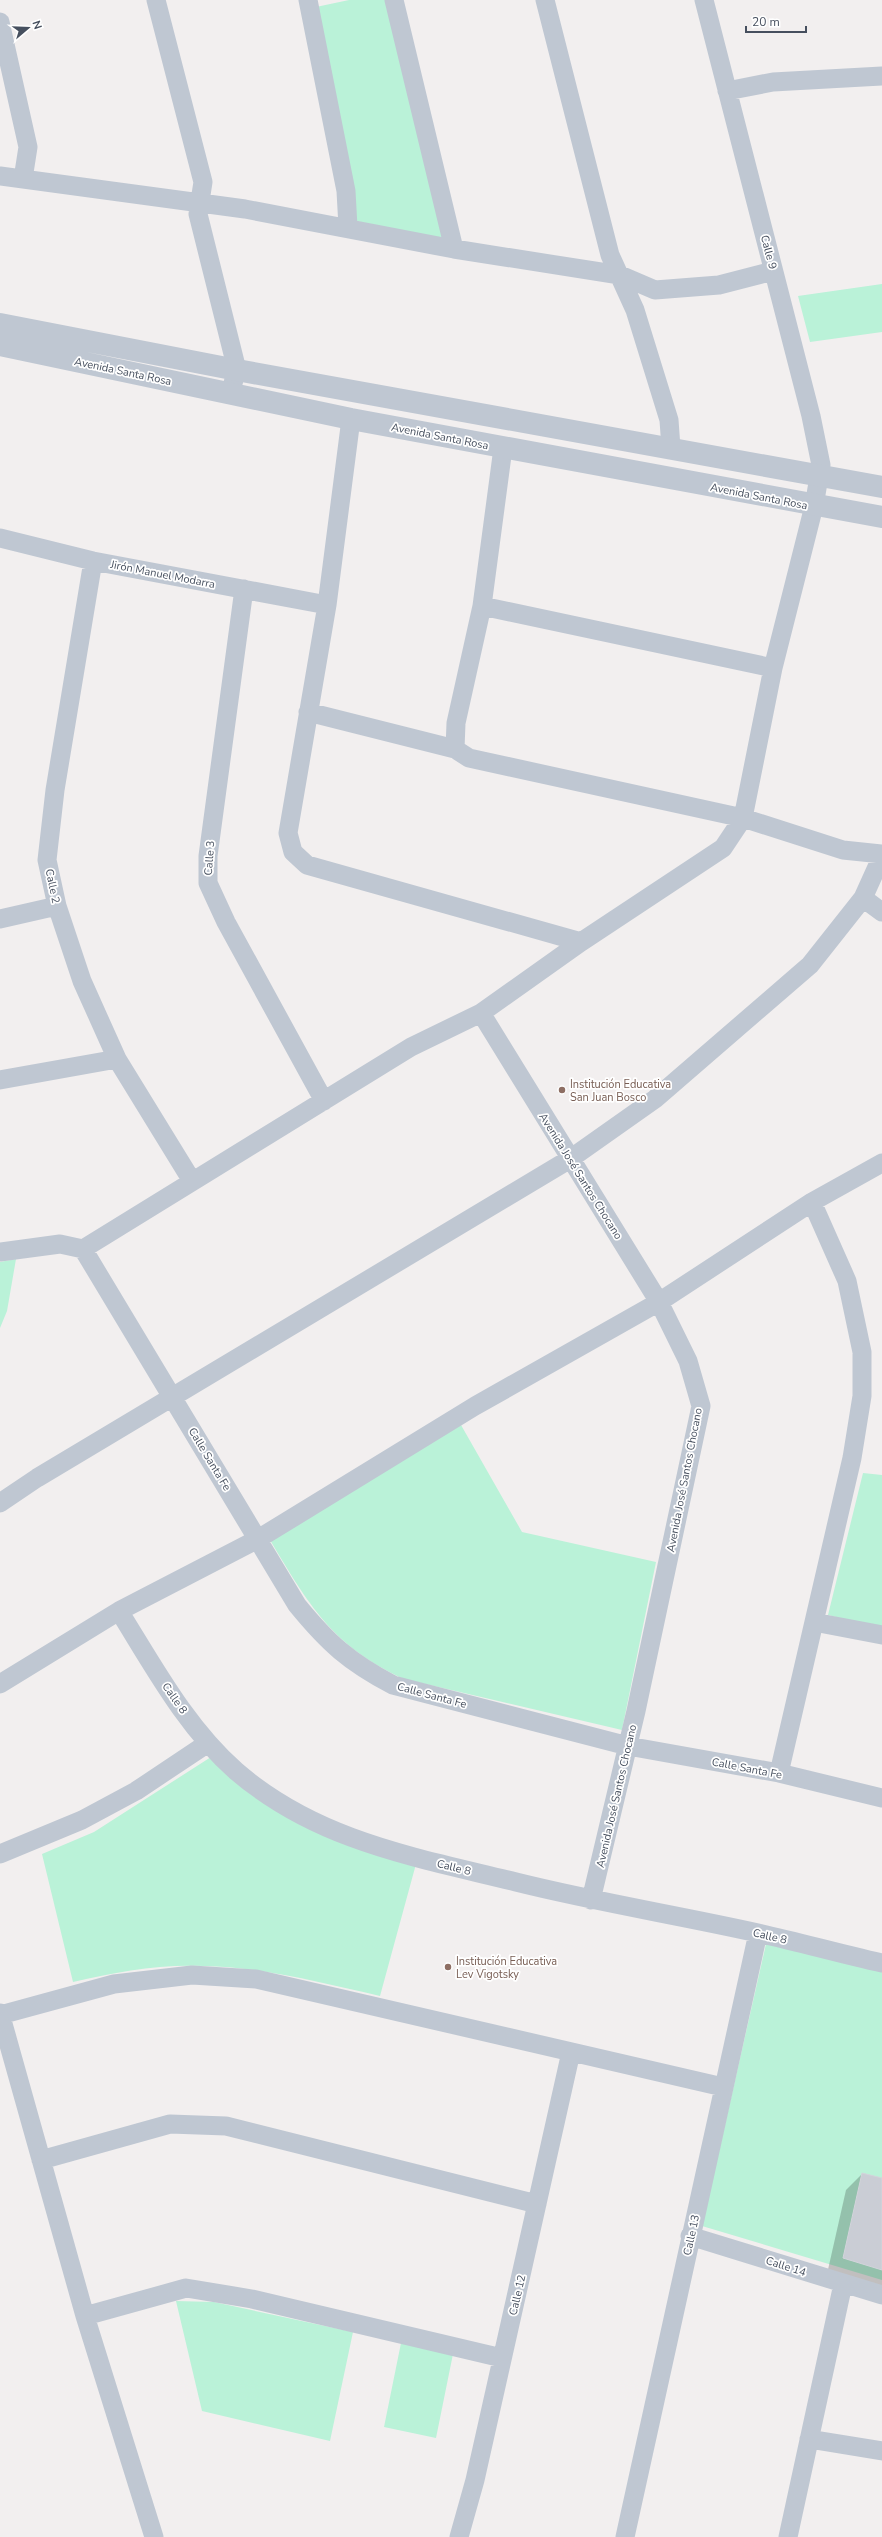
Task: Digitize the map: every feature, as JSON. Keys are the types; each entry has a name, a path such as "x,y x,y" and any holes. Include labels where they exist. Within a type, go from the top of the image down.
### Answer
{"street":[{"path":"156,0 203,182 198,214 237,370 230,393"},
{"path":"308,0 346,191 348,227"},
{"path":"394,0 454,249"},
{"path":"545,0 610,255 635,310 669,420 671,448"},
{"name":"Calle 9","path":"704,0 811,416 821,465 814,506 773,668 743,818"},
{"path":"0,22 28,147 23,179"},
{"path":"727,91 773,82 882,76"},
{"path":"0,176 200,202 348,227 454,249 620,275 656,290 719,285 773,271"},
{"name":"Avenida Santa Rosa","path":"0,324 237,370 882,486"},
{"name":"Avenida Santa Rosa","path":"0,345 350,419 882,518"},
{"path":"350,419 327,605 288,833 293,852 307,865 581,942"},
{"path":"455,749 456,723 482,606 504,448"},
{"name":"Jirón Manuel Modarra","path":"0,538 93,561 327,605"},
{"name":"Calle 2","path":"93,561 55,790 47,860 57,906 82,981 117,1059 192,1181"},
{"name":"Calle 3","path":"244,589 208,856 208,883 226,922 324,1101"},
{"path":"482,606 773,668"},
{"path":"0,1503 173,1397 570,1159 655,1099 810,965 863,898 882,855 843,850 743,818 469,758 455,749 308,712"},
{"path":"0,1252 60,1244 83,1249 411,1047 481,1013 581,942 723,848 743,818"},
{"path":"863,898 882,912"},
{"path":"0,919 57,906"},
{"name":"Avenida José Santos Chocano","path":"481,1013 658,1302 688,1361 701,1406 628,1746 591,1900"},
{"path":"0,1080 117,1059"},
{"path":"0,1684 119,1611 258,1539 475,1406 658,1302 812,1202 882,1163"},
{"path":"779,1773 852,1458 862,1396 862,1352 847,1281 812,1202"},
{"name":"Calle Santa Fe","path":"83,1249 297,1605 310,1622 335,1649 360,1668 393,1685 628,1746 779,1773 882,1798"},
{"name":"Calle 8","path":"119,1611 171,1695 208,1743 236,1770 272,1799 312,1822 346,1836 407,1855 591,1900 758,1933 882,1964"},
{"path":"814,1622 882,1635"},
{"path":"0,1854 82,1820 136,1791 208,1743"},
{"name":"Calle 13","path":"625,2537 690,2236 758,1933"},
{"path":"154,2537 85,2316 0,2014 114,1984 192,1975 256,1979 723,2087"},
{"name":"Calle 12","path":"458,2537 474,2480 571,2052"},
{"path":"41,2160 170,2124 226,2126 537,2204"},
{"name":"Calle 14","path":"690,2236 882,2295"},
{"path":"788,2537 843,2284"},
{"path":"85,2316 186,2288 252,2299 502,2358"},
{"path":"809,2439 882,2451"}],"green space":[{"path":"349,0 387,0 445,240 356,221 316,7"},
{"path":"882,284 882,332 810,342 798,296"},
{"path":"16,1259 7,1311 0,1328 0,1262"},
{"path":"461,1425 522,1532 656,1562 622,1730 404,1679 379,1666 340,1638 325,1622 297,1584 270,1540"},
{"path":"863,1473 882,1475 882,1628 828,1615"},
{"path":"211,1757 235,1779 416,1864 380,1996 314,1981 248,1969 225,1967 170,1966 105,1975 73,1982 42,1854 94,1832"},
{"path":"766,1944 882,1970 882,2280 702,2226"},
{"path":"176,2301 214,2302 353,2332 330,2441 202,2411"},
{"path":"401,2343 453,2354 436,2438 384,2427"}],"building":[{"path":"862,2173 882,2178 882,2270 843,2258"}],"place":[{"name":"Institución Educativa San Juan Bosco","path":"562,1090"},
{"name":"Institución Educativa Lev Vigotsky","path":"448,1967"}]}
